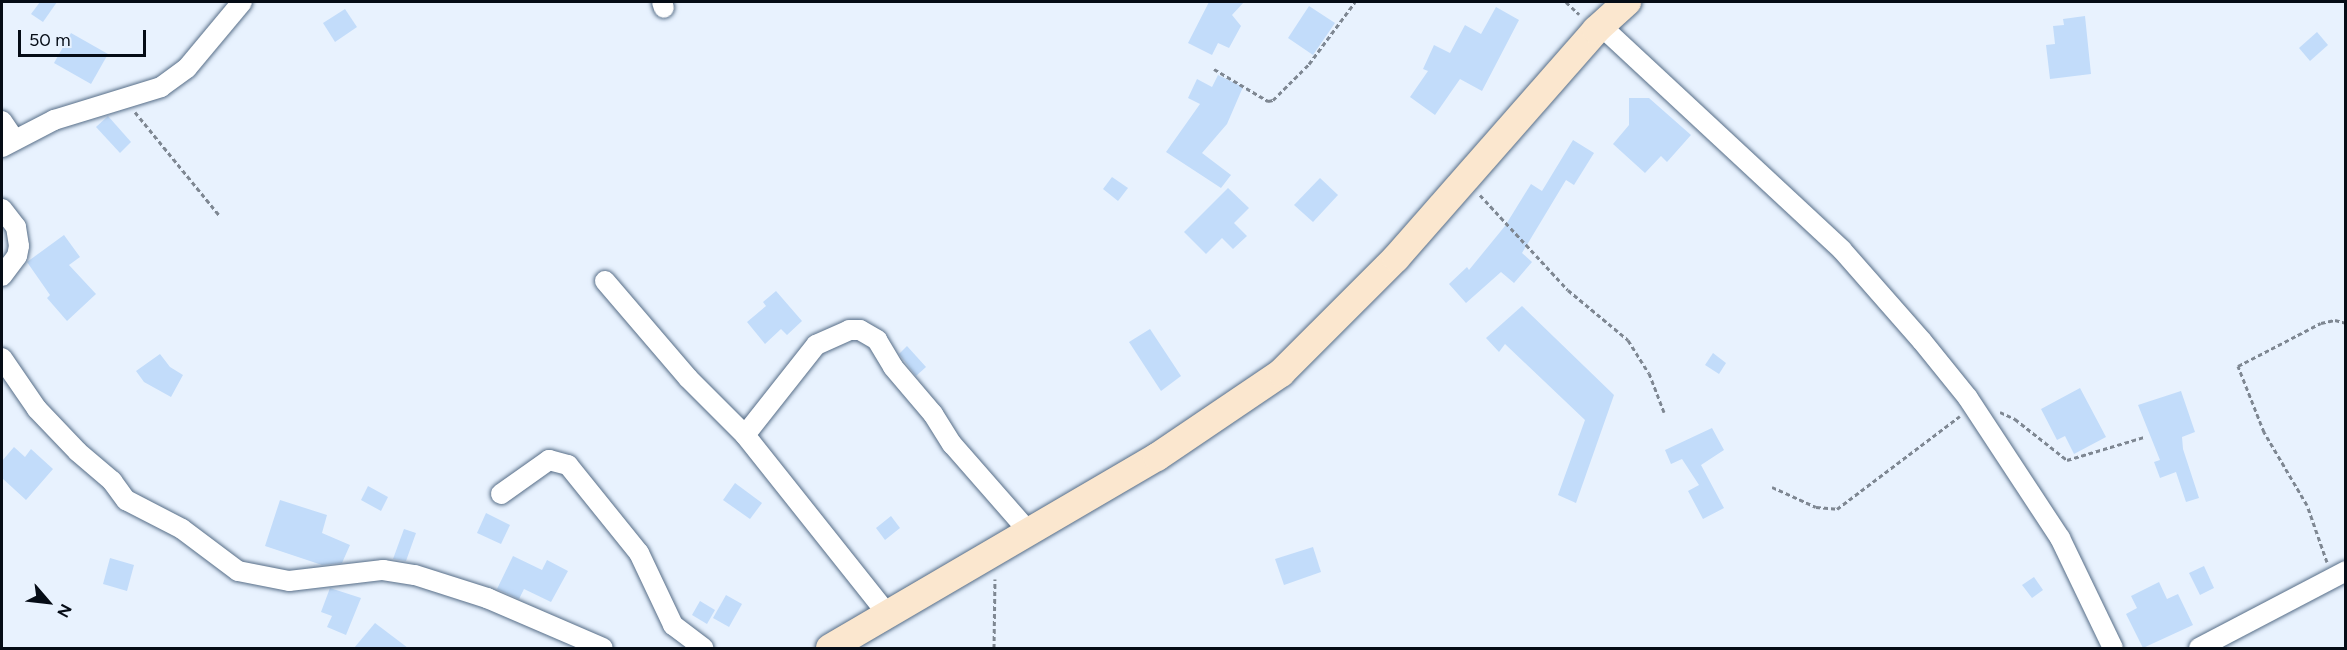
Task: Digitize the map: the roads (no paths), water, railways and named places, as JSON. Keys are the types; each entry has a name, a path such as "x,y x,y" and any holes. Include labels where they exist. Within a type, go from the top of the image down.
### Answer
{"main road":[{"path":"830,648 1157,457 1281,373 1396,258 1600,25 1627,2"}],"street":[{"path":"2,121 8,143 54,120 161,87 179,76 242,2"},
{"path":"1600,25 1842,250 1971,402 2060,538 2113,648"},
{"path":"2,209 16,227 19,246 17,256 2,276"},
{"path":"606,281 688,378 745,435 888,615"},
{"path":"745,435 816,345 849,330 860,330 877,340 893,367 952,444 1029,532"},
{"path":"2,358 37,409 78,452 112,481 126,500 182,529 238,571 289,581 383,570 415,575 487,598 603,648"},
{"path":"501,494 549,460 568,465 639,553 673,625 703,648"},
{"path":"2199,648 2339,574"}]}
